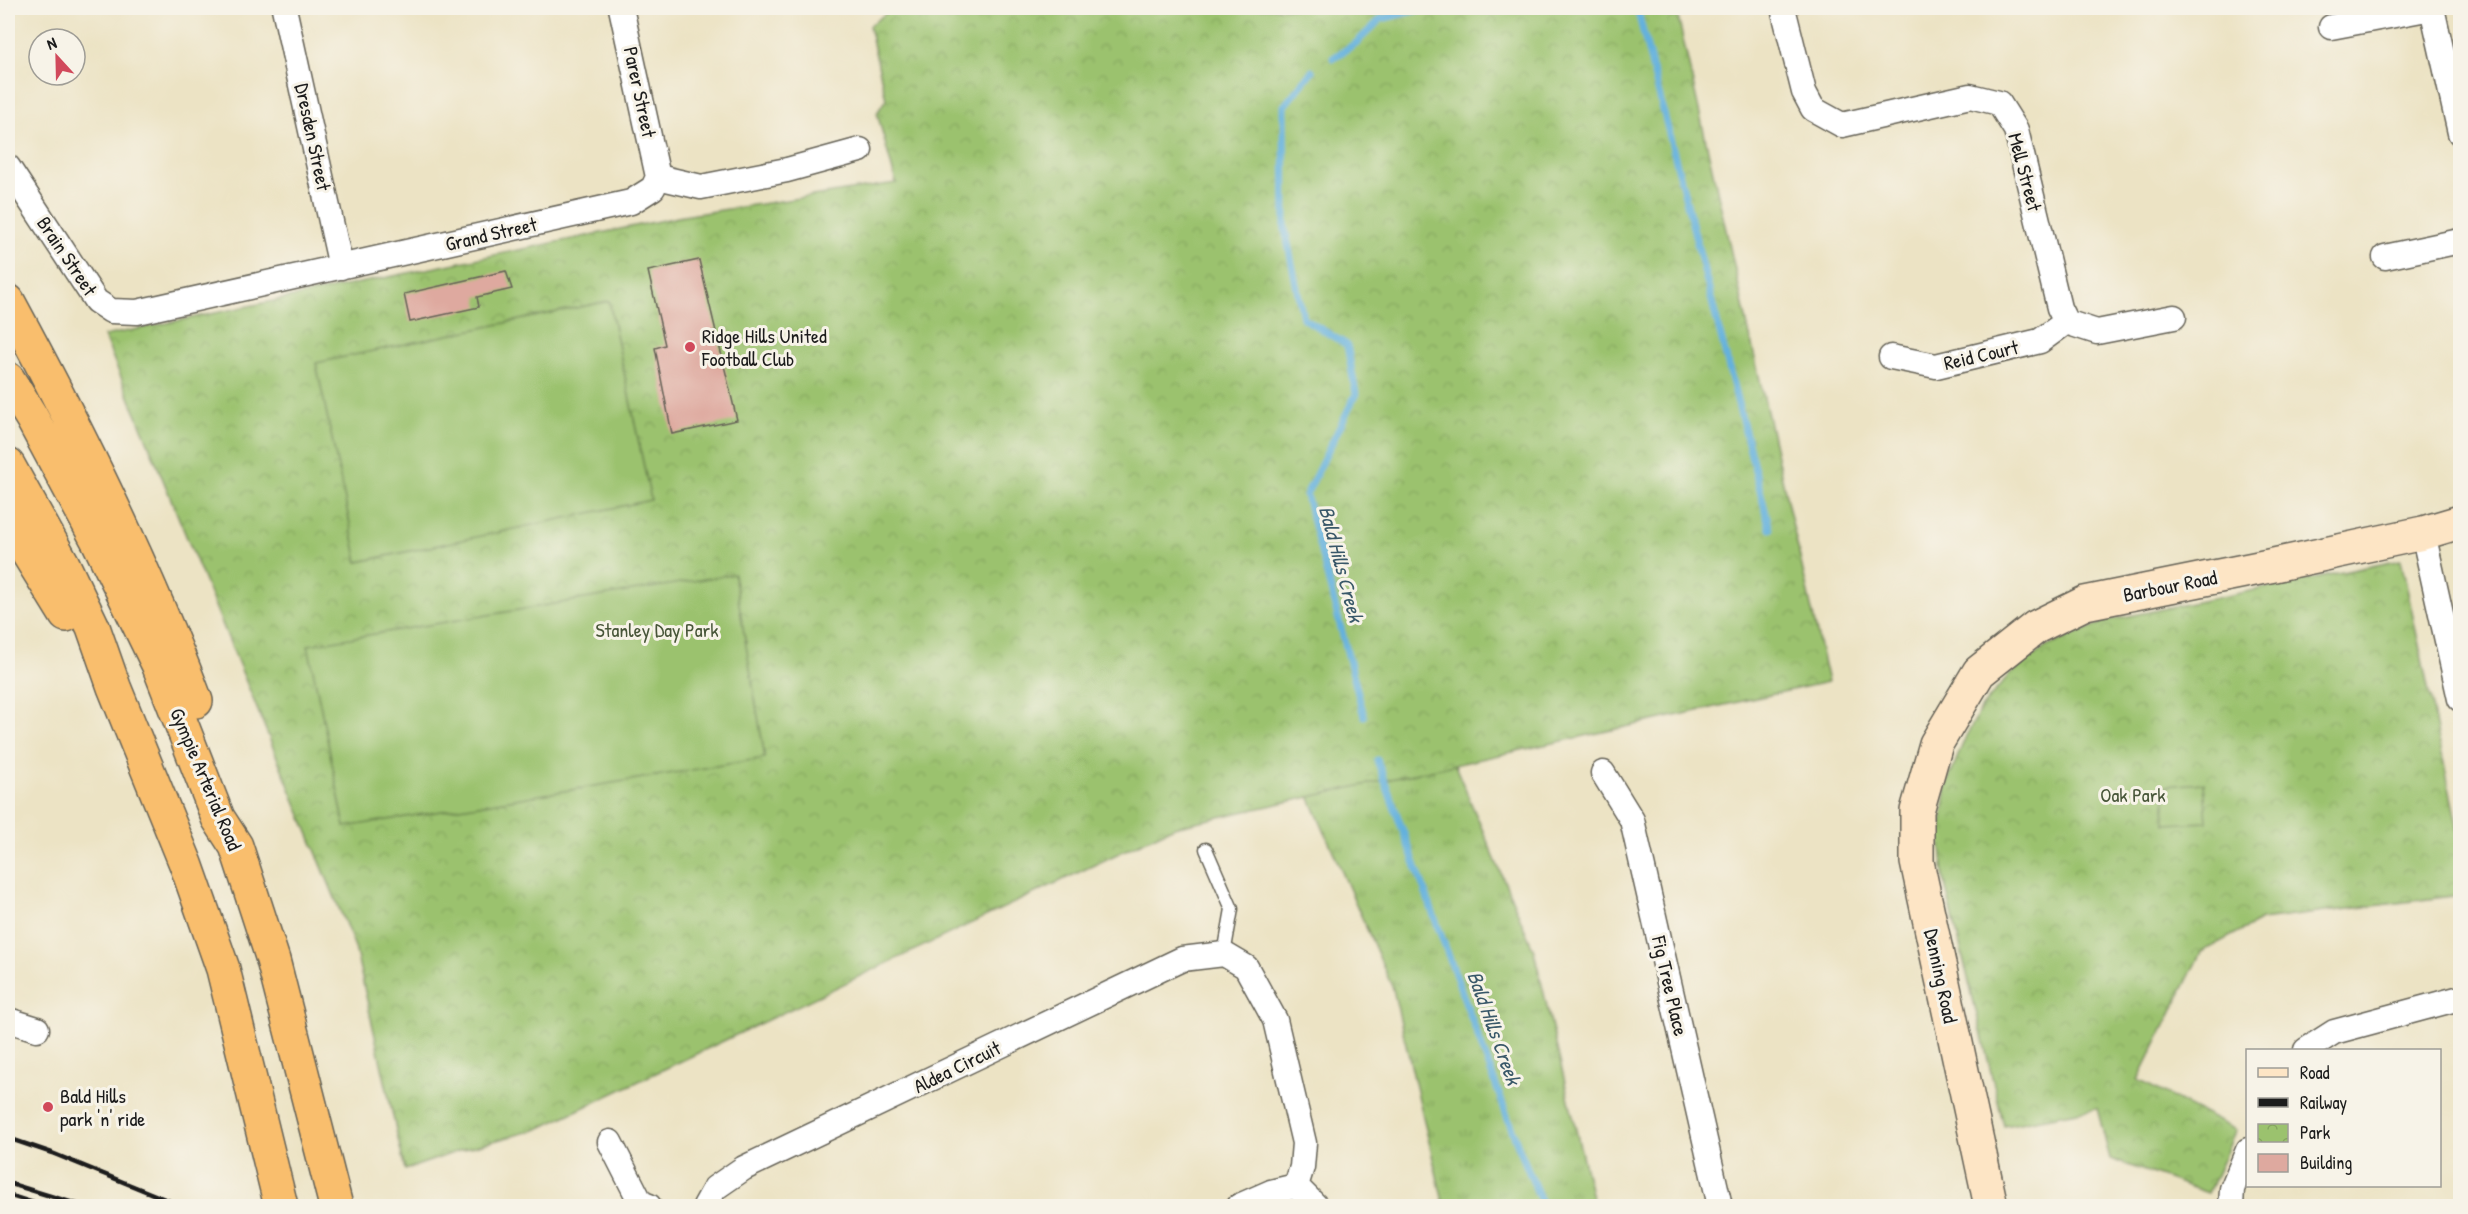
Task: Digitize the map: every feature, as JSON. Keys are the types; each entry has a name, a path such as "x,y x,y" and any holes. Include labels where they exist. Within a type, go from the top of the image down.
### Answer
{"highway":[{"path":"8,301 129,540 173,638 235,814 236,846"},
{"name":"Gympie Arterial Road","path":"8,379 32,418 104,553 158,664 218,818 236,846 273,960 336,1206"},
{"path":"8,465 63,564 93,627 114,687 186,864 223,969 281,1206"},
{"path":"8,521 72,625 96,676 114,687"}],"street":[{"name":"Dresden Street","path":"284,8 341,267"},
{"name":"Parer Street","path":"621,8 658,177"},
{"name":"Mell Street","path":"1783,8 1804,92 1813,109 1842,125 1970,96 1999,103 2016,130 2060,308 2066,322"},
{"path":"2331,27 2432,8 2460,133"},
{"path":"658,177 701,187 787,170 860,150"},
{"name":"Brain Street","path":"8,167 96,301 111,311"},
{"name":"Grand Street","path":"111,311 137,312 631,202 653,188 658,177"},
{"path":"2385,257 2460,241"},
{"path":"2066,322 2097,332 2174,317"},
{"name":"Reid Court","path":"1891,357 1936,366 2040,341 2066,322"},
{"name":"Barbour Road","path":"1936,744 1979,672 2036,627 2072,608 2085,603 2423,533 2460,522"},
{"path":"2423,533 2460,699"},
{"name":"Denning Road","path":"1936,744 1917,811 1917,862 1991,1206"},
{"name":"Fig Tree Place","path":"1603,773 1632,820 1720,1206"},
{"path":"1224,954 1246,967 1275,1020 1304,1143 1302,1167 1296,1186"},
{"name":"Aldea Circuit","path":"705,1206 716,1188 744,1168 1182,958 1224,954"},
{"path":"2308,1049 2334,1032 2460,998"},
{"path":"8,1020 37,1029"},
{"path":"610,1142 641,1203 649,1206"},
{"path":"2231,1206 2232,1188 2246,1153"},
{"path":"1239,1206 1271,1192 1296,1186"},
{"path":"1296,1186 1316,1206"}],"lane":[{"path":"1206,849 1232,909 1224,954"}],"green space":[{"name":"Stanley Day Park","path":"893,8 1676,8 1828,682 1174,827 538,1129 464,1149 405,1170 355,947 104,336 683,216 896,183 877,113 886,99 869,26"},
{"path":"609,301 651,500 358,562 316,363"},
{"name":"Oak Park","path":"2401,560 2460,839 2460,895 2261,920 2201,952 2138,1080 2236,1130 2208,1193 2110,1159 2097,1108 2004,1126 1945,884 1940,838 1947,783 1966,736 1982,707 2008,676 2046,647 2109,620"},
{"path":"734,574 765,758 345,827 308,645"},
{"path":"1454,763 1534,951 1594,1206 1444,1206 1393,989 1309,796"},
{"path":"2204,783 2207,822 2166,824 2164,786"}],"building":[{"name":"Ridge Hills United Football Club","path":"699,260 737,420 672,434 655,348 665,345 648,271"},
{"path":"506,271 512,289 477,297 479,307 410,322 404,294"}],"waterway":[{"name":"Bald Hills Creek","path":"1333,58 1356,43 1381,19 1425,8"},
{"path":"1637,8 1770,529"},
{"name":"Bald Hills Creek","path":"1312,71 1284,106 1285,229 1303,318 1347,345 1356,394 1306,495 1364,716"},
{"name":"Bald Hills Creek","path":"1377,760 1517,1143 1543,1206"}],"railway":[{"path":"8,1138 52,1153 182,1206"},
{"path":"8,1183 83,1206"},
{"path":"8,1195 43,1206"}],"place":[{"name":"Ridge Hills United Football Club","path":"690,347"},
{"name":"Bald Hills park 'n' ride","path":"48,1107"}]}
